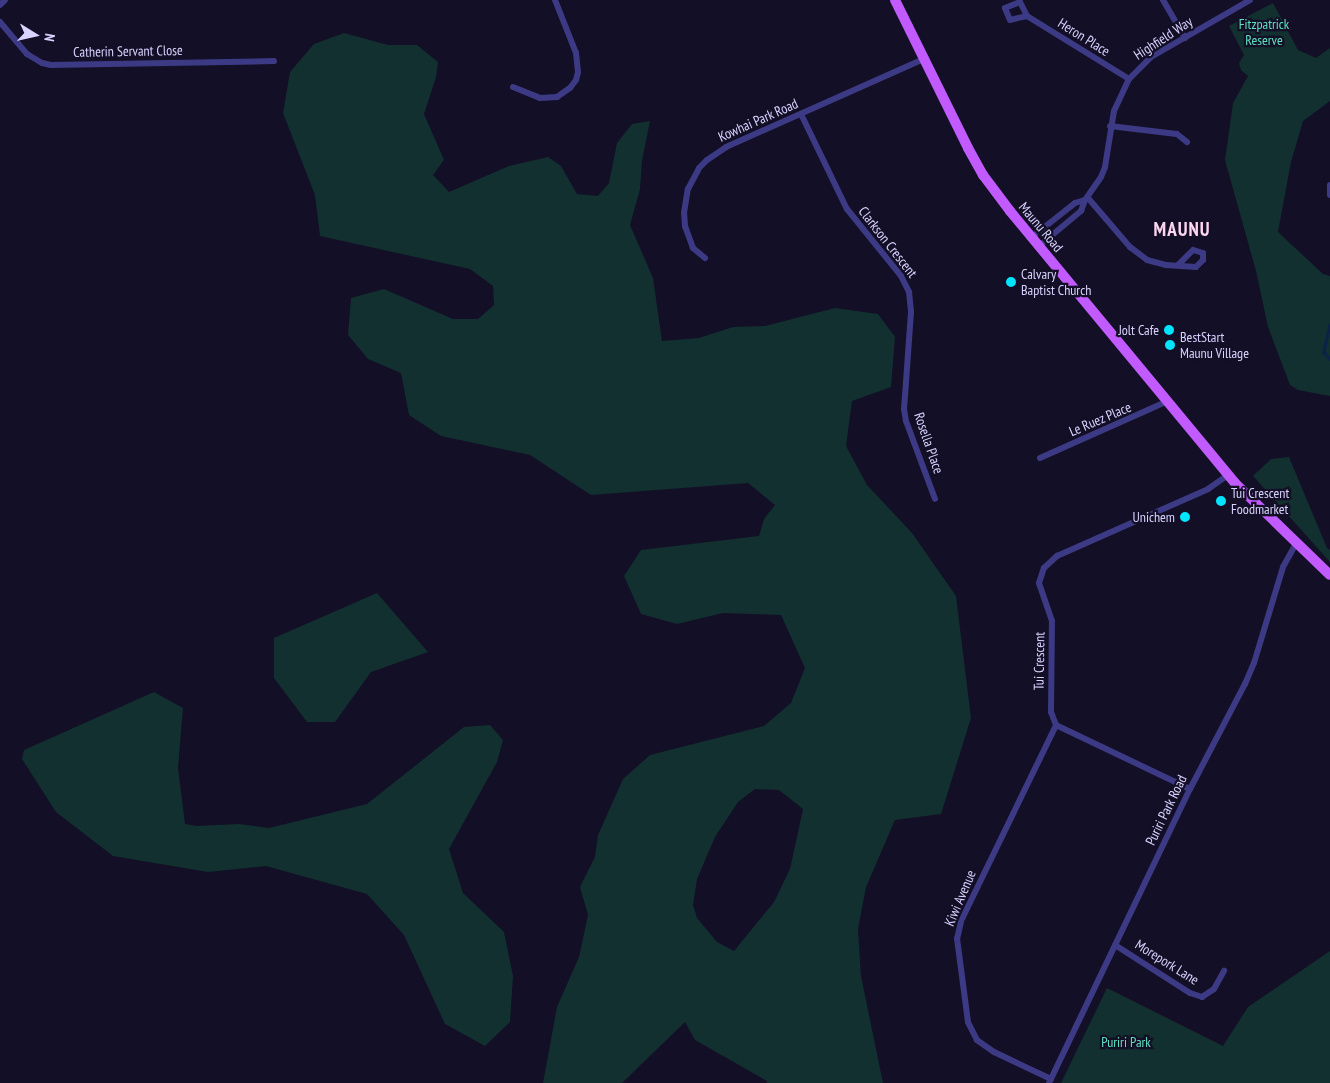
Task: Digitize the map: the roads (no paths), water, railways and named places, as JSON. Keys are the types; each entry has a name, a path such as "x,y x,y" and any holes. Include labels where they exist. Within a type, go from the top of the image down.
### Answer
{"main road":[{"name":"Maunu Road","path":"895,0 983,175 1039,246 1228,475 1296,544 1330,575"}],"street":[{"path":"0,5 5,0"},
{"path":"513,87 540,98 549,98 564,94 576,80 578,72 576,53 555,0"},
{"path":"1164,0 1185,38"},
{"name":"Highfield Way","path":"1039,246 1081,211 1086,199 1094,190 1105,167 1110,126 1117,103 1129,79 1151,57 1250,0"},
{"name":"Heron Place","path":"1027,16 1129,79"},
{"name":"Catherin Servant Close","path":"0,22 27,54 42,63 274,62"},
{"name":"Kowhai Park Road","path":"705,258 693,248 685,226 684,213 688,189 699,168 716,153 924,59"},
{"name":"Clarkson Crescent","path":"800,114 847,209 901,276 910,292 912,302 905,395"},
{"path":"1110,126 1177,134 1187,142"},
{"path":"1330,185 1330,195"},
{"path":"1032,237 1075,203 1086,199 1139,256 1158,264 1178,265"},
{"name":"Rosella Place","path":"905,395 906,420 935,499"},
{"name":"Le Ruez Place","path":"1040,458 1168,401"},
{"name":"Tui Crescent","path":"1056,725 1051,712 1052,621 1039,583 1044,568 1058,556 1208,489 1228,475"},
{"name":"Puriri Park Road","path":"1050,1081 1190,789 1245,684 1254,663 1283,567 1296,544"},
{"path":"1056,725 1190,789"},
{"name":"Kiwi Avenue","path":"1050,1081 994,1052 977,1040 968,1022 957,939 962,921 1056,725"},
{"name":"Morepork Lane","path":"1115,945 1190,993 1202,997 1214,989 1224,971"}],"waterway":[{"path":"1330,325 1324,352 1330,359"}],"place":[{"name":"Calvary Baptist Church","path":"1011,282"},
{"name":"Jolt Cafe","path":"1169,330"},
{"name":"BestStart Maunu Village","path":"1170,345"},
{"name":"Tui Crescent Foodmarket","path":"1221,501"},
{"name":"Unichem","path":"1185,517"}],"district":[{"name":"MAUNU","path":"1182,230"}],"park label":[{"name":"Fitzpatrick Reserve","path":"1264,32"},
{"name":"Puriri Park","path":"1126,1042"}]}
